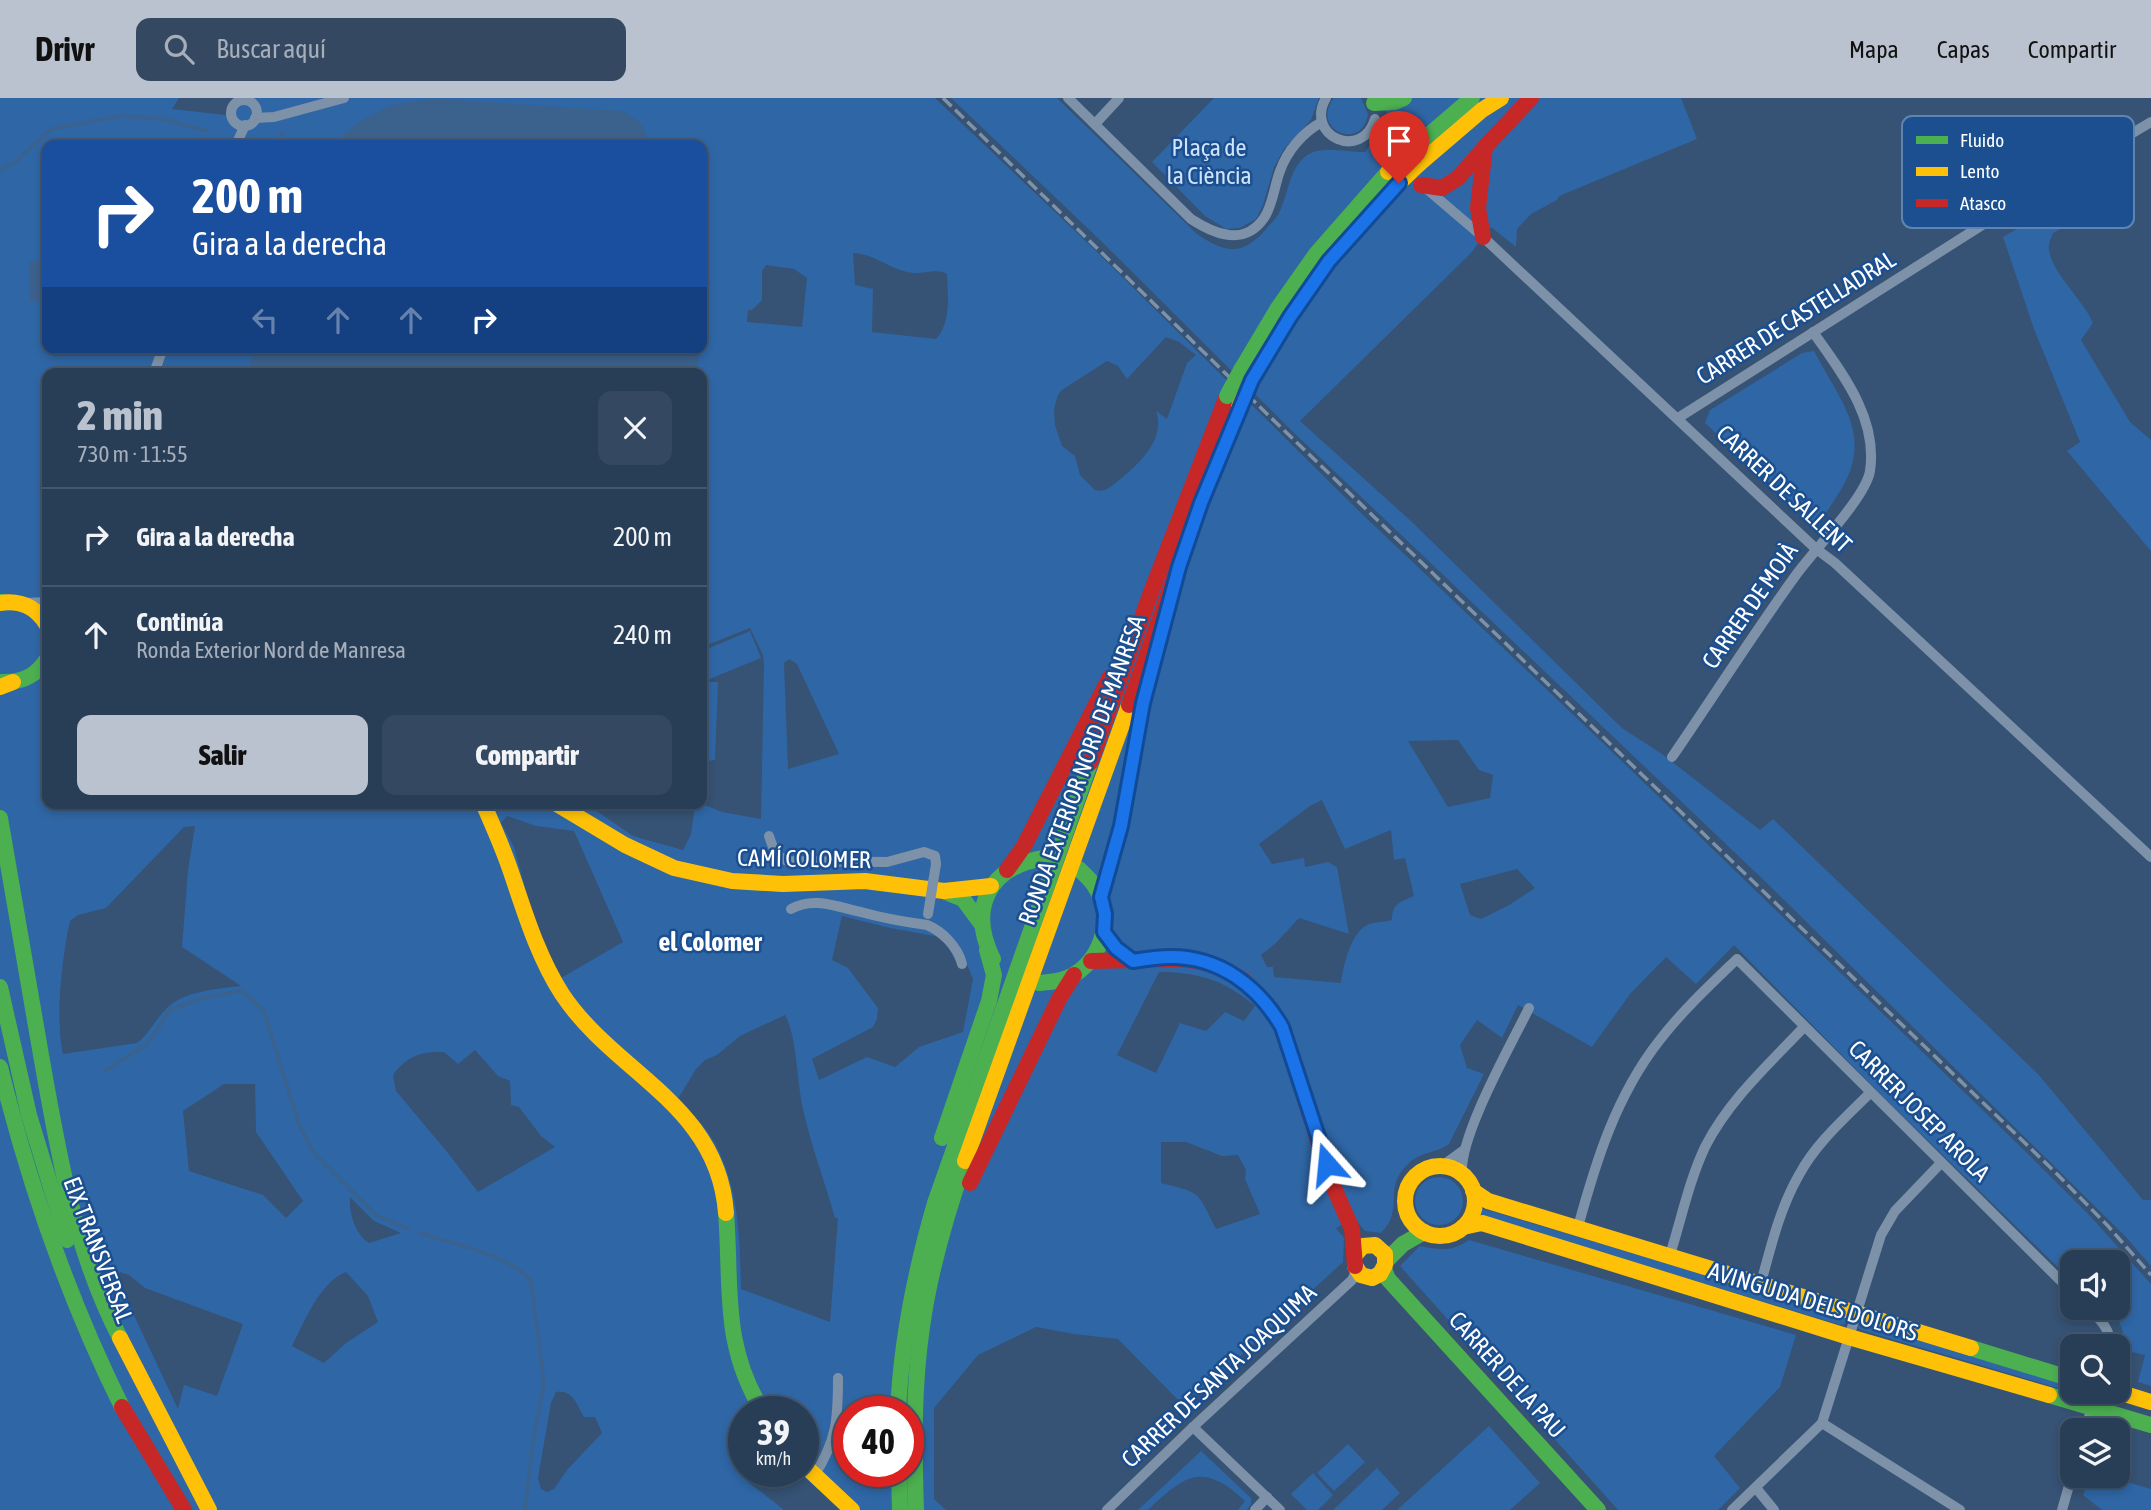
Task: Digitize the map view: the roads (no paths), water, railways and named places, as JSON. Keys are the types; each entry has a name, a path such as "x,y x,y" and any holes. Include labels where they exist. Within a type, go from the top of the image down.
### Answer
{"main road":[{"path":"1372,101 1395,102 1404,98"},
{"name":"RONDA EXTERIOR NORD DE MANRESA","path":"899,1396 902,1343 918,1258 944,1173 1139,626 1233,401 1278,308 1316,254 1414,159 1472,98"},
{"name":"RONDA EXTERIOR NORD DE MANRESA","path":"1414,159 1501,98"},
{"path":"1421,185 1442,188 1458,178 1531,98"},
{"path":"1483,237 1478,208 1485,147"},
{"name":"RONDA EXTERIOR NORD DE MANRESA","path":"916,1510 915,1396 925,1302 935,1258 992,1086 1201,503 1233,401"},
{"path":"1101,897 1121,826 1143,703 1171,589"},
{"path":"1,602 23,603 36,610 42,618"},
{"path":"918,1258 940,1145 989,1001 994,975 980,922 983,903 991,886 1007,870 1024,846 1093,707 1139,626"},
{"path":"9,683 37,672 42,666"},
{"path":"9,683 42,681"},
{"path":"486,809 503,849 528,925 553,980 594,1035 679,1110 701,1135 713,1157 721,1181 729,1233 728,1298 732,1331 745,1378 755,1396"},
{"name":"CAMÍ COLOMER","path":"565,809 625,845 674,868 732,881 783,884 865,881 944,891 991,886"},
{"path":"0,818 59,1158 78,1237 109,1317 209,1510"},
{"path":"1007,870 1024,861 1044,858"},
{"path":"1039,984 1057,982 1074,975 1091,961 1099,948 1104,932 1105,914 1101,897 1092,881 1079,869"},
{"name":"CAMÍ COLOMER","path":"944,891 963,899 980,922"},
{"path":"1104,932 1116,948 1133,961"},
{"path":"987,950 1006,971"},
{"path":"1091,961 1172,957 1208,961 1244,980 1270,1007 1282,1027 1338,1200 1352,1230 1356,1262 1362,1275 1372,1277 1410,1237 1424,1232"},
{"path":"935,1258 1019,1079 1074,975"},
{"name":"EIX TRANSVERSAL","path":"0,987 22,1092 46,1178 76,1268 135,1396 184,1483 203,1510"},
{"name":"EIX TRANSVERSAL","path":"0,1067 28,1181 67,1290 111,1388 154,1465 184,1510"},
{"path":"0,1111 28,1181"},
{"path":"1356,1262 1363,1246 1375,1245 1397,1235 1404,1226 1408,1215 1406,1199 1412,1181 1423,1171 1442,1166 1462,1174 1473,1191 1473,1213 1463,1227 1444,1236 1424,1232 1408,1215"},
{"name":"AVINGUDA DELS DOLORS","path":"1473,1191 1488,1201 2060,1375"},
{"name":"AVINGUDA DELS DOLORS","path":"1463,1227 1482,1223 1849,1337 2151,1425"},
{"path":"1352,1230 1385,1254 1385,1265"},
{"name":"CARRER DE LA PAU","path":"1385,1265 1388,1279 1598,1510"},
{"path":"2130,1396 2151,1402"},
{"path":"819,1479 852,1510"},
{"path":"899,1487 900,1510"}],"street":[{"path":"238,140 248,119 274,117 344,98"},
{"path":"1068,98 1191,219 1205,229 1231,237 1247,233 1264,218 1280,169 1299,139 1322,122 1321,108 1326,98"},
{"path":"1095,124 1119,98"},
{"path":"1357,141 1367,134 1375,120 1372,101"},
{"name":"CARRER DE SALLENT","path":"1375,120 1380,137 1390,152 1421,185 1447,204 1483,237 2151,857"},
{"name":"CARRER DE SALLENT","path":"1322,122 1333,137 1347,142 1372,143 1390,152"},
{"name":"CARRER DE CASTELLADRAL","path":"2134,132 2151,122"},
{"name":"CARRER DE CASTELLADRAL","path":"1678,418 1976,228"},
{"name":"CARRER DE MOIÀ","path":"1672,757 1815,548 1860,495 1870,475 1867,422 1847,380 1814,331"},
{"path":"23,603 42,602"},
{"path":"769,836 773,850 779,858 787,861 887,862 924,852 934,856 936,864 928,919"},
{"path":"791,909 802,903 827,903 860,912 928,919 959,952 962,964"},
{"name":"CARRER JOSEP AROLA","path":"1578,1227 1596,1162 1630,1083 1692,1003 1737,959 1940,1164 2060,1280"},
{"path":"1462,1174 1464,1150 1494,1079 1529,1008"},
{"path":"1670,1255 1697,1167 1713,1134 1728,1109 1751,1081 1804,1027"},
{"path":"1761,1283 1776,1228 1799,1174 1840,1122 1870,1093"},
{"path":"1442,1166 1464,1150"},
{"path":"1732,1510 1822,1423 1881,1235 1895,1211 1940,1164"},
{"name":"CARRER DE SANTA JOAQUIMA","path":"1107,1510 1352,1280 1356,1262"},
{"path":"819,1463 824,1460 836,1431 838,1378"},
{"path":"2088,1418 2092,1404"},
{"path":"1822,1423 1960,1510"},
{"path":"1193,1427 1280,1510"},
{"path":"1756,1488 1774,1510"},
{"path":"2062,1510 2068,1488"},
{"path":"1255,1510 1267,1497"}],"waterway":[{"path":"0,170 15,162 51,129 120,116 164,119 207,131"},
{"path":"278,140 283,132"},
{"path":"105,1071 147,1044 170,1010 202,998 242,991 264,1011 299,1125 314,1153 377,1216 409,1229"},
{"path":"420,1233 496,1257 522,1272 531,1281 544,1383 533,1442 525,1510"}],"railway":[{"path":"943,98 1263,410 2053,1170 2151,1275"}],"district":[{"name":"el Colomer","path":"710,942"}],"park label":[{"name":"Plaça de la Ciència","path":"1209,162"}]}
